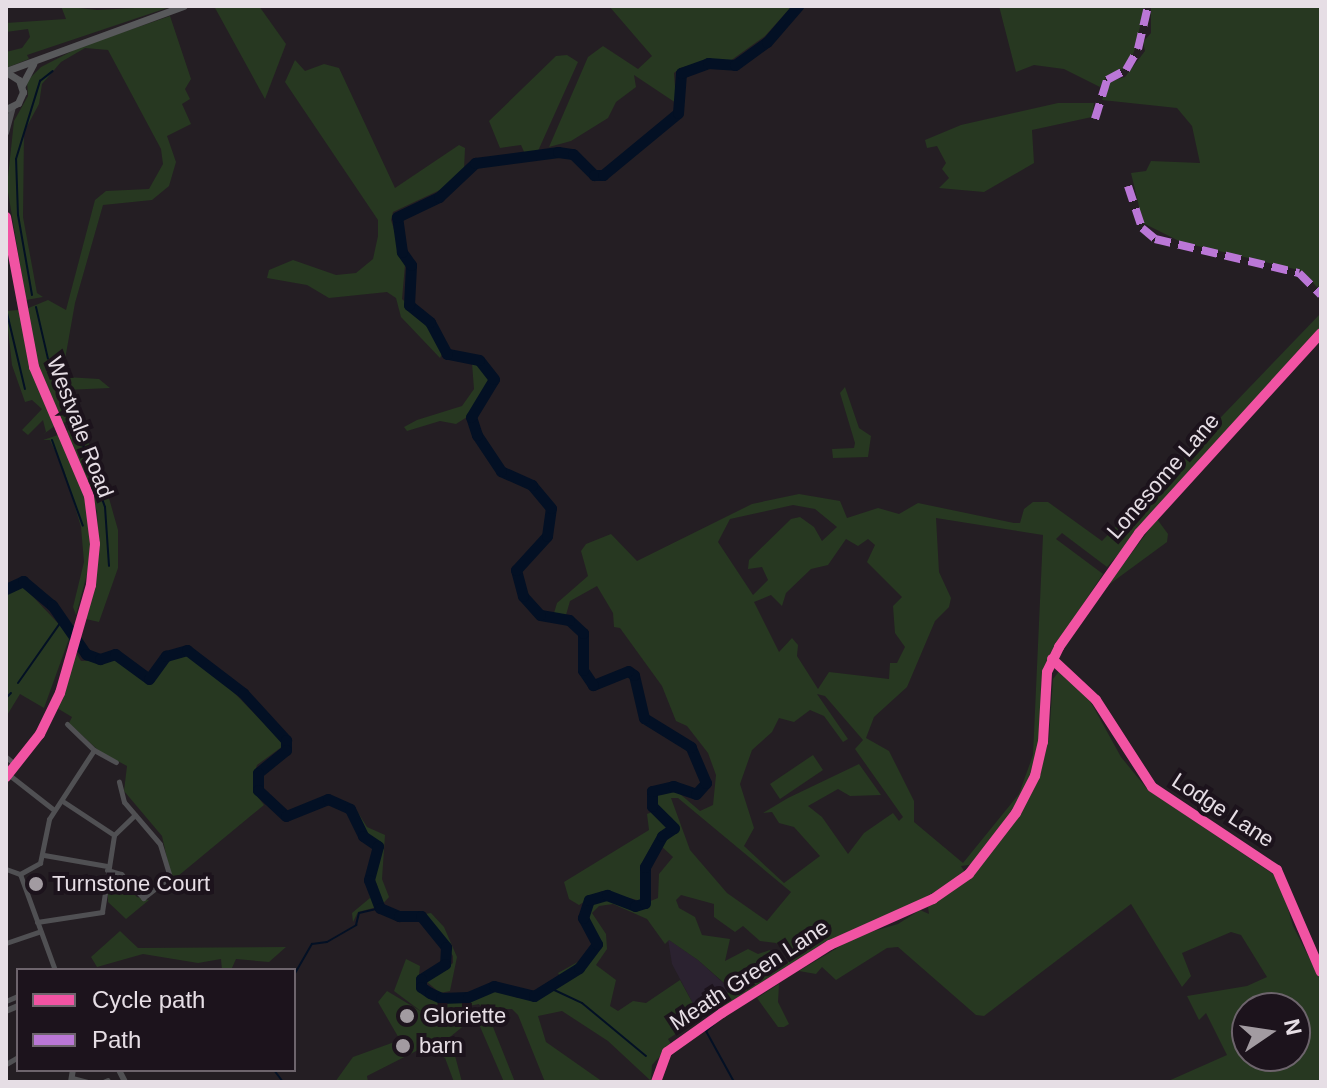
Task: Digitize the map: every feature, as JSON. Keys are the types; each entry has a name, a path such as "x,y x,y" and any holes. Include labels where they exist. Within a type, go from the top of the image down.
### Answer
{"main road":[{"path":"6,71 33,64 184,6"},
{"path":"10,108 22,98 22,85 33,64"},
{"path":"6,71 22,85"}],"street":[{"path":"6,133 10,108"},
{"name":"Westvale Road","path":"6,217 34,367 89,496 95,555 82,620 48,719 7,775"},
{"name":"Lonesome Lane","path":"1052,659 1122,553 1321,333"},
{"name":"Lodge Lane","path":"1052,659 1096,700 1152,787 1277,870 1321,972"},
{"name":"Meath Green Lane","path":"656,1082 667,1052 722,1013 834,943 933,899 969,874 1016,813 1035,776 1043,742 1045,684 1052,659"},
{"path":"67,724 94,750 116,762"},
{"path":"20,874 44,855 54,810 64,802 94,750"},
{"path":"6,757 16,765"},
{"path":"7,775 54,810"},
{"path":"44,855 107,868 121,874 143,898 168,881 160,844 120,794 119,782"},
{"path":"64,802 114,835"},
{"path":"37,922 102,912 114,835 135,815"},
{"path":"6,869 20,874"},
{"path":"20,874 54,968"},
{"path":"6,943 40,931"},
{"path":"72,1077 88,1082"}],"shaded area":[{"path":"668,939 698,960 732,991 697,1011 672,964"}],"green space":[{"path":"61,6 97,10 173,6 27,55 29,59 6,68 6,52 22,48 30,37 28,29 6,32 6,23 66,19"},
{"path":"214,6 259,6 286,44 265,99"},
{"path":"609,6 792,6 765,36 730,61 709,60 680,68 674,73 676,103 634,75 636,87 616,102 608,118 571,141 549,147 588,57 603,46 638,69 652,56"},
{"path":"999,6 1145,6 1134,52 1125,68 1107,76 1100,87 1064,69 1034,65 1016,72"},
{"path":"1151,6 1321,6 1321,292 1303,271 1181,242 1143,223 1131,173 1146,171 1151,161 1200,163 1192,126 1177,108 1102,100 1109,82 1125,77 1145,51 1143,42 1151,33"},
{"path":"170,16 191,79 185,89 190,99 182,104 191,124 167,136 176,162 169,186 152,200 103,205 75,303 64,365 66,377 99,379 110,388 65,390 78,418 63,423 38,364 26,309 48,300 66,310 95,200 106,191 149,189 163,164 161,149 108,50 85,48 61,62 42,84 39,104 24,132 23,217 37,293 43,297 26,300 7,186 14,121 28,96 27,81 41,67 80,47"},
{"path":"567,55 578,62 538,151 525,154 521,145 500,148 489,121 556,56"},
{"path":"295,60 305,71 324,64 339,68 395,188 459,145 465,148 464,170 442,189 393,212 391,220 405,265 402,299 431,327 443,352 440,358 401,317 396,298 387,292 329,298 307,285 267,278 269,270 293,260 336,275 356,273 373,259 378,236 378,220 285,82"},
{"path":"1058,103 1094,103 1092,117 1032,130 1034,163 984,192 939,188 949,178 942,169 946,163 937,146 927,148 925,140 961,125"},
{"path":"19,310 35,380 56,425 41,436 46,432 43,420 28,435 22,430 42,409 32,400 25,402 12,365 6,311"},
{"path":"1321,313 1321,328 1107,567 1062,533 1056,539 1103,574 1048,657 1041,687 1041,746 1030,783 975,864 961,866 966,874 906,908 833,939 725,1007 717,1000 732,990 669,940 665,944 647,919 613,904 599,906 592,913 606,934 607,949 596,965 616,980 610,1006 618,1011 633,1001 646,1003 680,980 697,1011 712,1000 716,1008 668,1039 671,1044 652,1065 651,1081 608,1041 562,1011 538,1016 546,1042 603,1082 545,1082 518,1015 512,1009 482,1009 479,1004 443,1011 443,1016 487,1012 515,1082 504,1082 478,1022 472,1019 450,1037 462,1082 454,1082 445,1058 424,1047 367,1076 368,1082 335,1082 353,1057 400,1040 378,1002 387,991 422,1012 394,991 406,959 420,966 418,985 440,1000 468,1000 489,988 518,998 535,998 551,991 562,979 558,973 583,959 598,939 587,918 590,905 604,899 633,908 658,898 659,874 673,857 659,844 678,832 672,818 654,805 656,792 673,788 700,811 713,805 716,775 708,753 687,726 676,721 662,686 620,628 614,627 613,613 597,586 570,601 566,615 554,613 557,603 588,576 581,551 586,544 611,534 637,561 752,504 799,494 840,501 847,518 878,508 899,514 918,503 1020,523 1024,509 1033,502 1048,502 1102,541","holes":["793,505 815,509 837,527 822,541 814,527 800,517 791,519 749,560 748,569 762,567 768,580 753,595 718,542 730,519","936,518 1043,535 1033,755 1019,794 963,863 914,822 914,801 889,751 866,738 874,717 907,687 935,621 949,607 951,598 939,572","846,539 858,546 868,539 875,545 867,562 902,597 893,606 895,633 905,647 897,663 890,663 889,679 829,672 818,689 797,656 798,645 792,638 779,652 754,602 771,595 782,606 786,593 811,569 828,565","817,694 825,696 863,740 855,749 903,817 899,821 893,813 864,833 848,854 822,817 808,806 838,789 850,796 881,795 859,764 788,798 763,813 772,812 779,823 794,827 820,856 784,883 744,846 754,828 740,784 752,750 772,732 779,718 794,722 810,710 824,716 843,742 848,739","671,798 678,798 791,892 767,921 727,893 690,850","681,895 714,904 714,917 735,932 743,926 760,941 776,943 793,959 780,967 770,950 758,954 748,949 725,961 730,939 702,935 695,917 679,908 676,900"]},
{"path":"472,363 483,367 489,381 467,417 456,424 440,421 407,431 404,427 417,420 462,406 474,389"},
{"path":"845,387 859,428 871,436 868,457 833,458 832,449 854,448 855,443 840,393"},
{"path":"80,424 101,470 118,530 118,568 99,622 86,619 99,552 97,511 67,431"},
{"path":"61,434 87,497 92,532 91,559 76,615 73,607 84,562 81,527 64,470 50,440 43,440"},
{"path":"1157,519 1168,534 1167,542 1107,586"},
{"path":"22,585 70,636 44,708 20,694 6,717 6,594"},
{"path":"76,653 81,661 120,660 148,684 175,653 187,654 208,666 281,741 283,746 257,765 254,774 254,792 264,805 172,881 162,836 124,791 127,766 99,751 69,723 72,717 57,708"},
{"path":"1060,670 1088,697 1121,757 1148,790 1279,878 1293,926 1321,981 1321,1082 1166,1082 1227,1055 1206,1013 1199,1020 1187,996 1247,986 1267,977 1241,935 1231,932 1182,953 1191,976 1182,987 1131,904 984,1016 976,1015 898,947 887,948 836,980 822,967 816,974 799,971 857,936 898,924 920,910 929,914 928,907 974,875 1039,779 1049,738 1053,679"},
{"path":"813,755 823,770 780,799 770,784"},
{"path":"357,811 367,827 385,835 382,879 389,897 381,906 358,912 353,922 352,913 370,898 366,880 372,890 378,888 373,875 381,848 368,835"},
{"path":"652,812 667,828 659,833 640,866 641,901 602,891 579,905 569,899 564,882 649,830 647,814"},
{"path":"116,876 137,897 149,900 126,919 108,902 108,883"},
{"path":"431,913 444,927 457,957 450,991 440,993 426,981 453,963 453,956 425,914"},
{"path":"120,931 138,948 286,947 269,962 236,959 232,968 222,968 221,959 198,963 143,954 97,967 91,957"},
{"path":"779,984 778,1002 789,1024 784,1027 778,1027 757,998"}],"waterway":[{"path":"6,589 23,581 52,605 86,654 100,659 115,654 149,679 166,656 187,650 243,693 286,740 286,750 258,773 258,790 286,816 328,799 350,809 363,836 378,846 369,880 380,908 399,916 421,916 446,947 445,964 421,979 421,987 430,993 441,998 468,997 494,986 534,996 579,968 597,944 583,918 589,900 607,895 635,906 645,903 645,867 662,836 674,828 652,806 652,791 673,786 696,794 706,783 691,747 644,718 634,675 628,671 593,685 583,670 583,633 569,620 540,615 523,596 516,570 547,536 551,508 532,485 501,471 477,435 471,417 494,379 479,360 447,354 430,322 409,305 411,265 402,252 397,217 439,197 475,163 558,152 573,154 594,175 603,175 678,113 681,73 708,63 735,65 767,42 798,6"},
{"path":"32,295 18,215 16,159 40,81 53,71"},
{"path":"36,307 48,359"},
{"path":"7,313 25,389"},
{"path":"60,394 72,416"},
{"path":"77,428 105,507 109,566"},
{"path":"52,440 83,526"},
{"path":"18,683 63,619"},
{"path":"6,698 11,693"},
{"path":"296,972 312,944 327,942 356,925 359,913 380,908"},
{"path":"550,988 582,1003 646,1056"},
{"path":"441,998 447,1011"},
{"path":"452,1015 466,1016"},
{"path":"718,1020 706,1031 734,1082"},
{"path":"276,1072 283,1082"}],"marked path":[{"path":"1095,119 1107,80 1126,70 1138,49 1148,6"},
{"path":"1128,186 1142,228 1155,239 1299,273 1321,295"}],"cycle path":[{"path":"6,217 34,367 89,496 95,544 91,585 60,693 40,734 6,777"},
{"path":"656,1082 667,1052 722,1013 830,945 933,899 969,874 1016,813 1035,776 1043,742 1047,672 1059,647 1139,533 1321,333"},
{"path":"1052,659 1096,700 1152,787 1277,870 1321,972"}],"place":[{"name":"Turnstone Court","path":"36,884"},
{"name":"Gloriette","path":"407,1016"},
{"name":"barn","path":"403,1046"}]}
